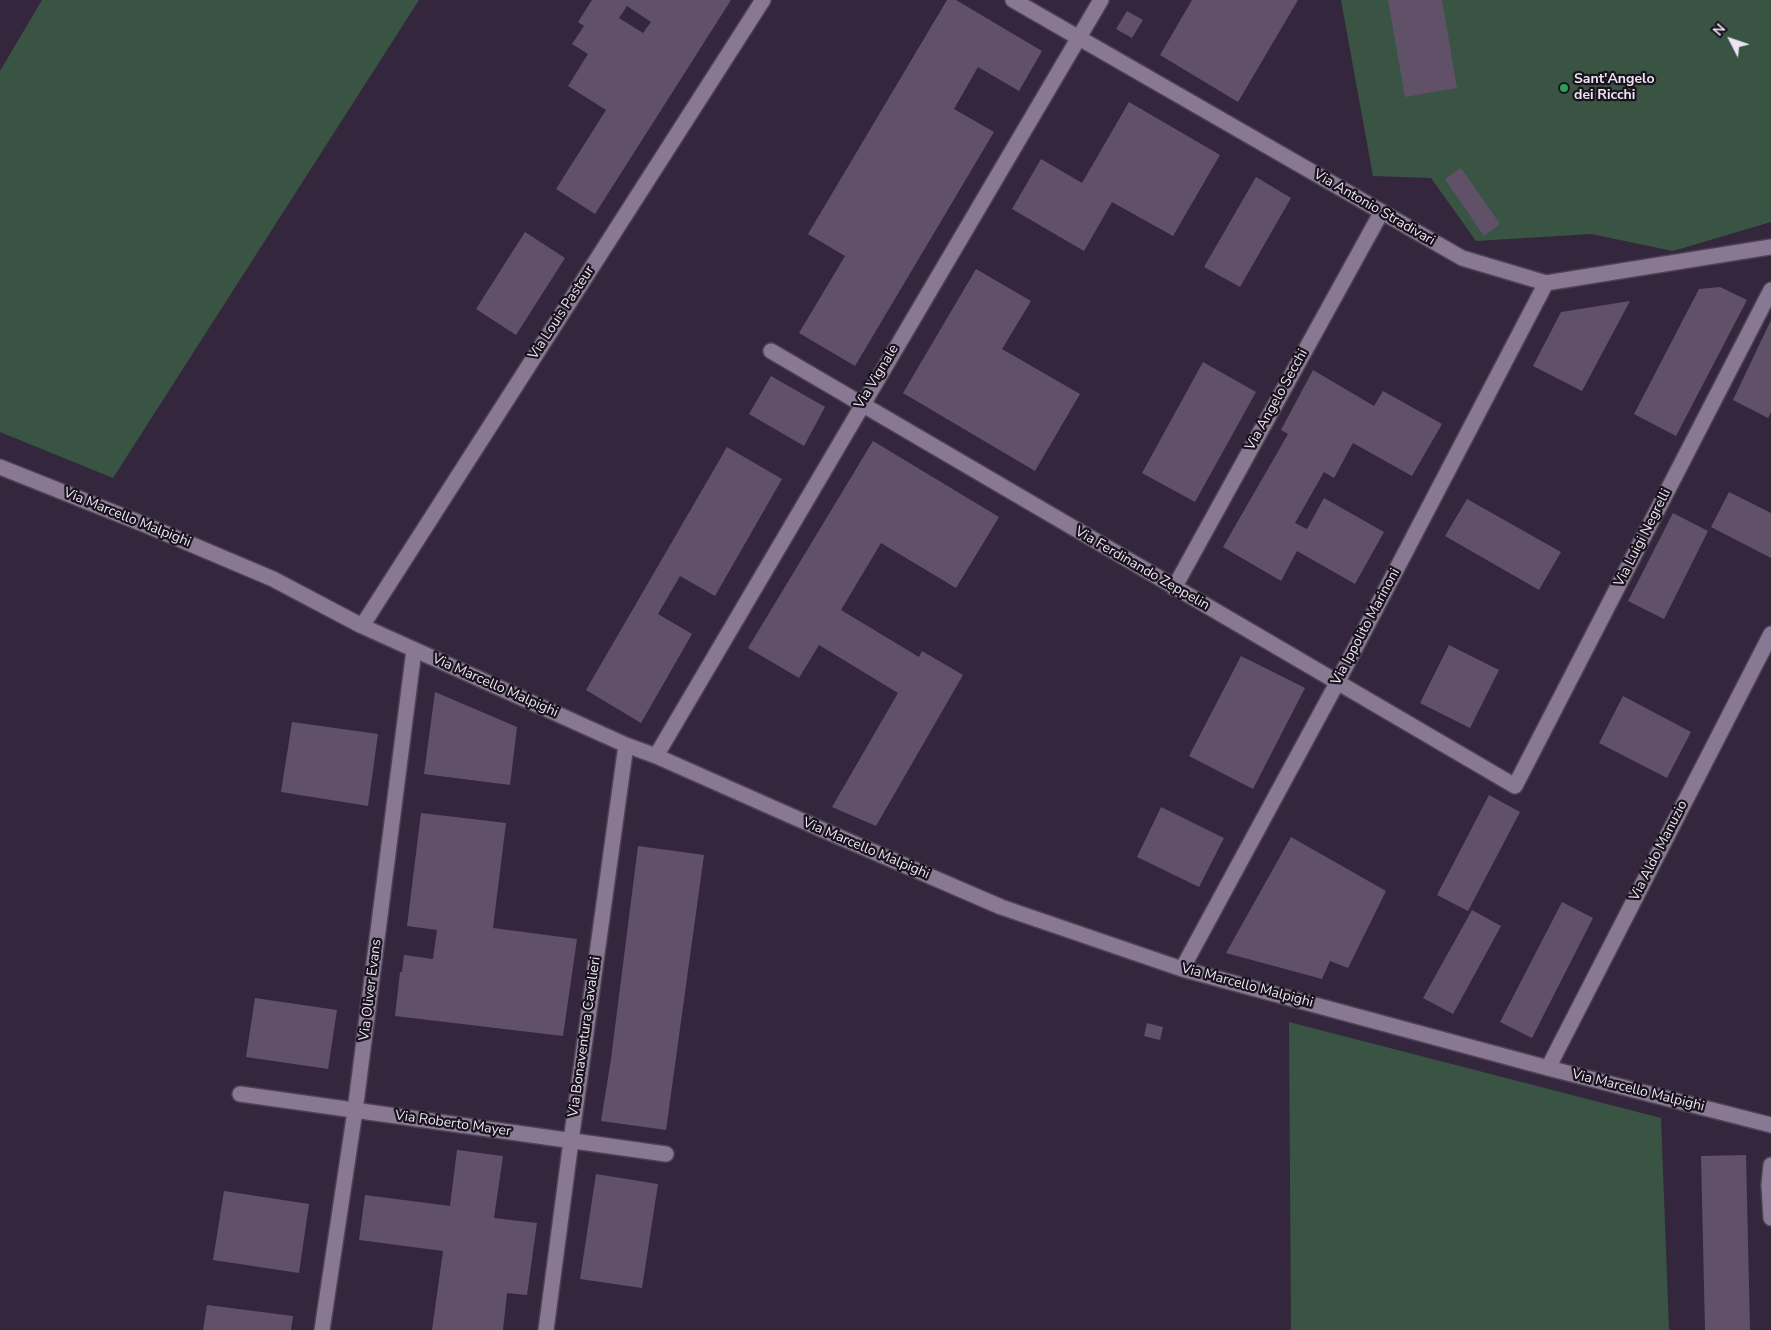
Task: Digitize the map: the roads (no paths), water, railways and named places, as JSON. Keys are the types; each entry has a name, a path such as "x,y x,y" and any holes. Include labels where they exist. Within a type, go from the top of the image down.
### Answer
{"street":[{"name":"Via Louis Pasteur","path":"362,626 763,0"},
{"name":"Via Antonio Stradivari","path":"1013,0 1462,258 1546,283 1771,247"},
{"name":"Via Vignale","path":"656,756 1100,0"},
{"name":"Via Angelo Secchi","path":"1174,588 1381,213"},
{"name":"Via Ippolito Marinoni","path":"1182,969 1337,683 1546,283"},
{"name":"Via Luigi Negrelli","path":"1514,786 1771,290"},
{"name":"Via Ferdinando Zeppelin","path":"771,351 1514,786"},
{"name":"Via Marcello Malpighi","path":"0,467 148,526 273,579 362,626 414,650 626,745 656,756 1001,907 1182,969 1548,1068 1771,1125"},
{"name":"Via Aldo Manuzio","path":"1548,1068 1771,634"},
{"name":"Via Oliver Evans","path":"322,1330 355,1111 414,650"},
{"name":"Via Bonaventura Cavalieri","path":"546,1330 626,745"},
{"name":"Via Roberto Mayer","path":"240,1094 666,1154"},
{"path":"1771,1165 1769,1185 1771,1218"}],"place":[{"name":"Sant'Angelo dei Ricchi","path":"1564,88"}]}
